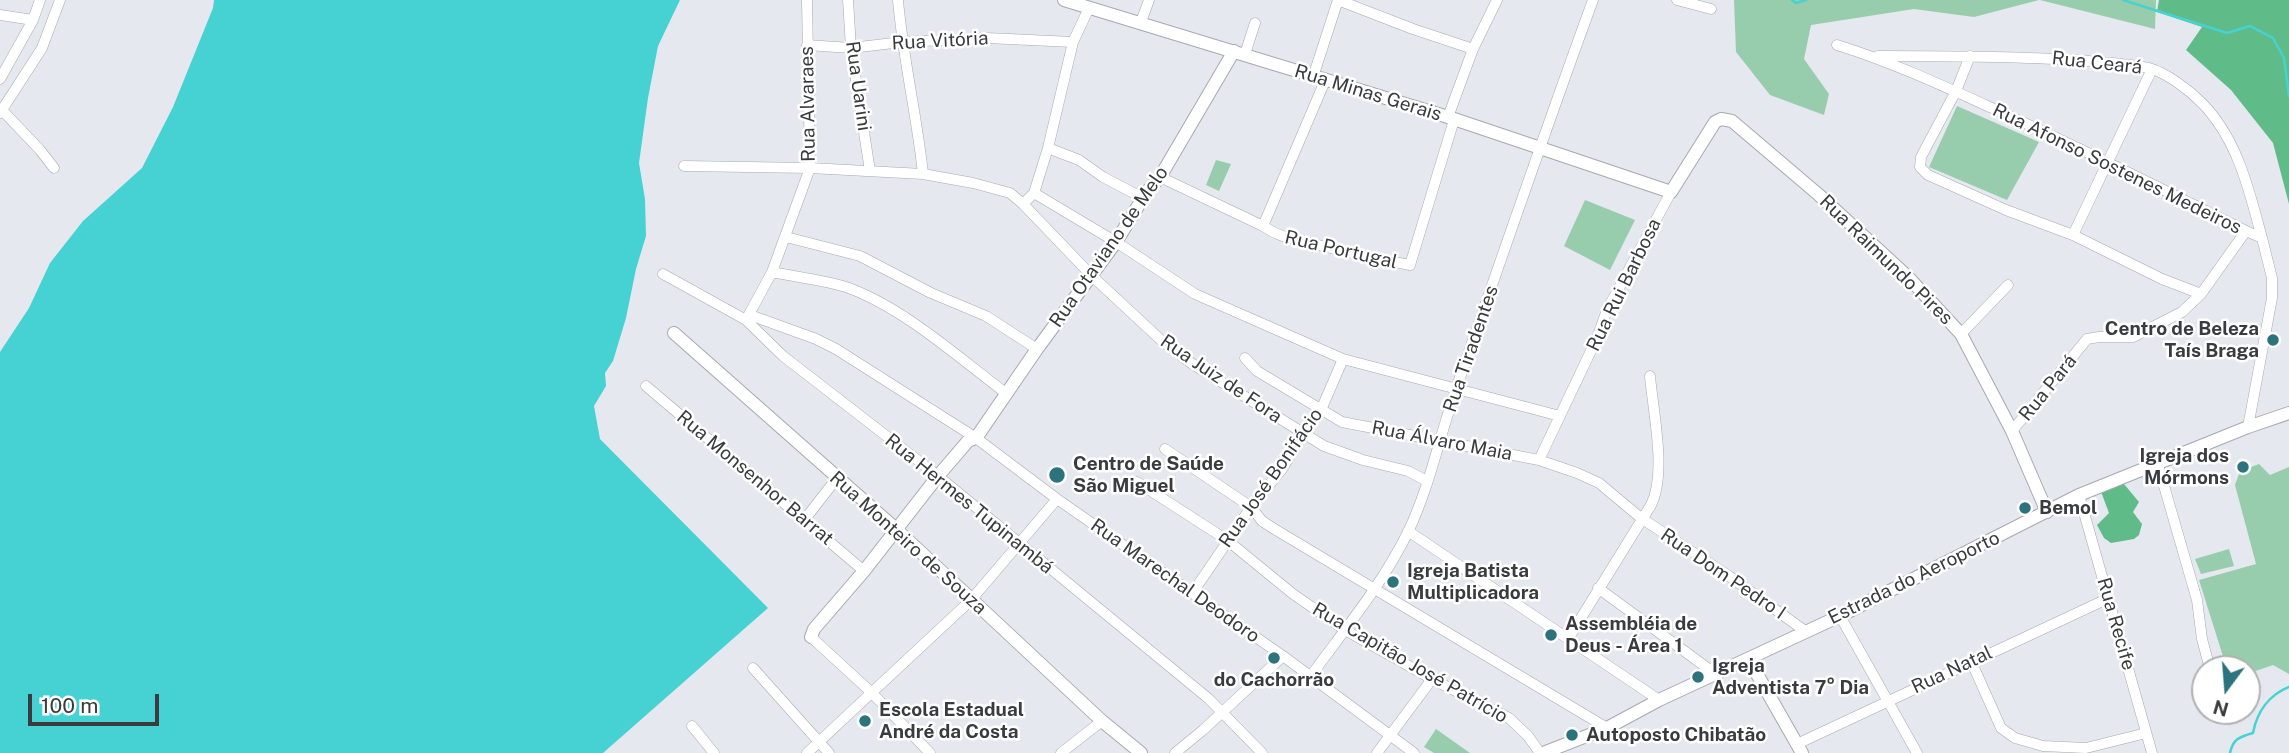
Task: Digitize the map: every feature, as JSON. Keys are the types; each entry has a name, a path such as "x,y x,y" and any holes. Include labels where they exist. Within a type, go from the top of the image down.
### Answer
{"street":[{"path":"1,75 33,20 40,0"},
{"path":"54,168 1,111 42,48 60,0"},
{"name":"Rua Alvaraes","path":"748,318 772,272 810,167 807,0"},
{"name":"Rua Uarini","path":"848,0 851,48 870,171"},
{"path":"898,0 902,42 918,124 923,174"},
{"name":"Rua Minas Gerais","path":"1064,0 1092,5 1539,147 1671,192"},
{"path":"1141,22 1149,0"},
{"path":"1264,226 1319,79 1338,0 1473,49"},
{"path":"1451,119 1473,49 1497,0"},
{"name":"Rua Tiradentes","path":"1310,677 1375,589 1408,531 1441,441 1456,389 1539,147 1593,0"},
{"path":"1677,0 1712,9"},
{"path":"1023,204 1034,193 1048,148 1073,42 1092,5"},
{"path":"0,15 33,20"},
{"path":"1240,53 1255,23"},
{"name":"Rua Vitória","path":"807,45 851,48 987,37 1073,42"},
{"path":"1837,45 1874,56"},
{"name":"Rua Otaviano de Melo","path":"811,637 814,629 864,571 938,476 968,441 976,438 1116,242 1240,53"},
{"name":"Rua Ceará","path":"1874,56 2036,58 2114,63 2151,69 2172,80 2202,103 2217,123 2242,167 2262,238"},
{"name":"Rua Afonso Sostenes Medeiros","path":"1874,56 2109,162 2262,238 2272,278 2272,298 2248,427"},
{"path":"1970,56 1956,91 1920,162 1922,170 1964,192 2073,235 2162,279 2201,294"},
{"path":"2073,235 2151,69"},
{"name":"Rua Rui Barbosa","path":"1538,460 1595,342 1607,310 1671,192 1715,122 1721,118"},
{"name":"Rua Raimundo Pires","path":"1721,118 1739,125 1819,195 1909,278 1961,334 2012,431 2046,512"},
{"name":"Rua Portugal","path":"1160,177 1264,226 1279,236 1345,253 1410,265 1451,119"},
{"path":"1048,148 1079,160 1103,177 1143,198"},
{"name":"Rua Juiz de Fora","path":"684,166 810,167 923,174 973,183 1010,194 1153,333 1191,363 1324,446 1363,460 1408,471 1427,481"},
{"path":"1034,193 1195,294 1343,359 1560,416"},
{"name":"Rua Pará","path":"2012,431 2087,339 2133,337 2182,312 2201,294 2246,231"},
{"path":"786,237 860,256 931,293 986,316 1037,349"},
{"path":"772,272 846,288 884,306 919,327 1007,394"},
{"name":"Rua Hermes Tupinambá","path":"663,274 748,318 783,356 938,476 1209,699 1262,753"},
{"path":"1961,334 2008,285"},
{"name":"Rua Marechal Deodoro","path":"748,318 816,339 836,349 976,438 1057,499 1283,656 1414,753"},
{"name":"Rua Monteiro de Souza","path":"674,333 896,529 1101,721 1141,753"},
{"name":"Rua Álvaro Maia","path":"1245,358 1258,371 1342,422 1538,460 1599,483 1641,518"},
{"name":"Rua José Bonifácio","path":"1193,592 1227,540 1282,469 1321,410 1343,359"},
{"path":"1568,639 1656,496 1659,480 1650,376"},
{"name":"Rua Monsenhor Barrat","path":"646,386 864,571"},
{"name":"Estrada do Aeroporto","path":"1541,753 1607,728 1659,700 1749,660 2079,495 2289,413"},
{"path":"1165,449 1251,507 1262,521 1276,530 1607,728"},
{"path":"2158,465 2196,600 2206,655"},
{"path":"805,519 837,478"},
{"name":"Rua Capitão José Patrício","path":"1137,482 1227,540 1293,594 1345,629 1432,679 1509,718 1541,753"},
{"name":"Rua Recife","path":"2079,495 2152,753"},
{"path":"807,753 971,600 1057,499"},
{"name":"Rua Dom Pedro I","path":"1641,518 1729,576 1805,631"},
{"path":"1408,531 1659,700"},
{"path":"1598,588 1717,675"},
{"name":"Rua Natal","path":"1799,748 1887,700 2109,598"},
{"path":"1840,615 1917,753"},
{"path":"811,637 930,753"},
{"path":"1175,753 1283,656"},
{"path":"1749,660 1799,748"},
{"path":"1971,661 2001,727 2015,738 2043,746 2086,748 2146,733"},
{"path":"753,668 829,753"},
{"path":"1377,753 1432,679"},
{"path":"1061,753 1101,721"},
{"path":"692,726 714,753"}],"green space":[{"path":"1734,0 2039,0 1974,17 1914,9 1811,25 1804,59 1829,94 1824,115 1770,95 1736,52"},
{"path":"2040,0 2156,0 2155,29"},
{"path":"2159,0 2289,0 2289,204 2273,143 2231,90 2186,50 2202,27 2157,12"},
{"path":"1957,106 2039,142 2007,200 1929,167"},
{"path":"1216,160 1231,164 1219,191 1206,185"},
{"path":"1585,200 1635,220 1610,270 1564,246"},
{"path":"2259,464 2270,475 2289,467 2289,674 2273,665 2261,669 2261,655 2223,655 2199,580 2256,564 2235,485 2240,471"},
{"path":"2124,484 2139,502 2133,512 2142,524 2139,535 2134,539 2111,543 2104,538 2097,525 2109,513 2100,489"},
{"path":"2229,549 2234,566 2201,574 2195,559"},
{"path":"1436,729 1470,753 1434,753 1424,747"}],"water":[{"path":"214,0 680,0 658,46 648,98 639,163 645,199 646,236 626,318 613,361 605,373 606,386 594,406 600,439 768,608 603,753 0,753 0,352 29,308 50,263 83,221 142,168 173,107"}],"waterway":[{"path":"1792,0 1796,3 1806,0"},
{"path":"2123,0 2227,33 2250,26 2273,38 2284,58 2289,96"},
{"path":"2230,753 2237,739 2253,733 2261,711 2270,700 2289,687"}],"place":[{"name":"Centro de Beleza Taís Braga","path":"2273,340"},
{"name":"Igreja dos Mórmons","path":"2243,467"},
{"name":"Centro de Saúde São Miguel","path":"1057,475"},
{"name":"Bemol","path":"2025,508"},
{"name":"Igreja Batista Multiplicadora","path":"1393,582"},
{"name":"Assembléia de Deus - Área 1","path":"1551,635"},
{"name":"do Cachorrão","path":"1274,658"},
{"name":"Igreja Adventista 7° Dia","path":"1698,677"},
{"name":"Escola Estadual André da Costa","path":"865,721"},
{"name":"Autoposto Chibatão","path":"1572,735"}]}
